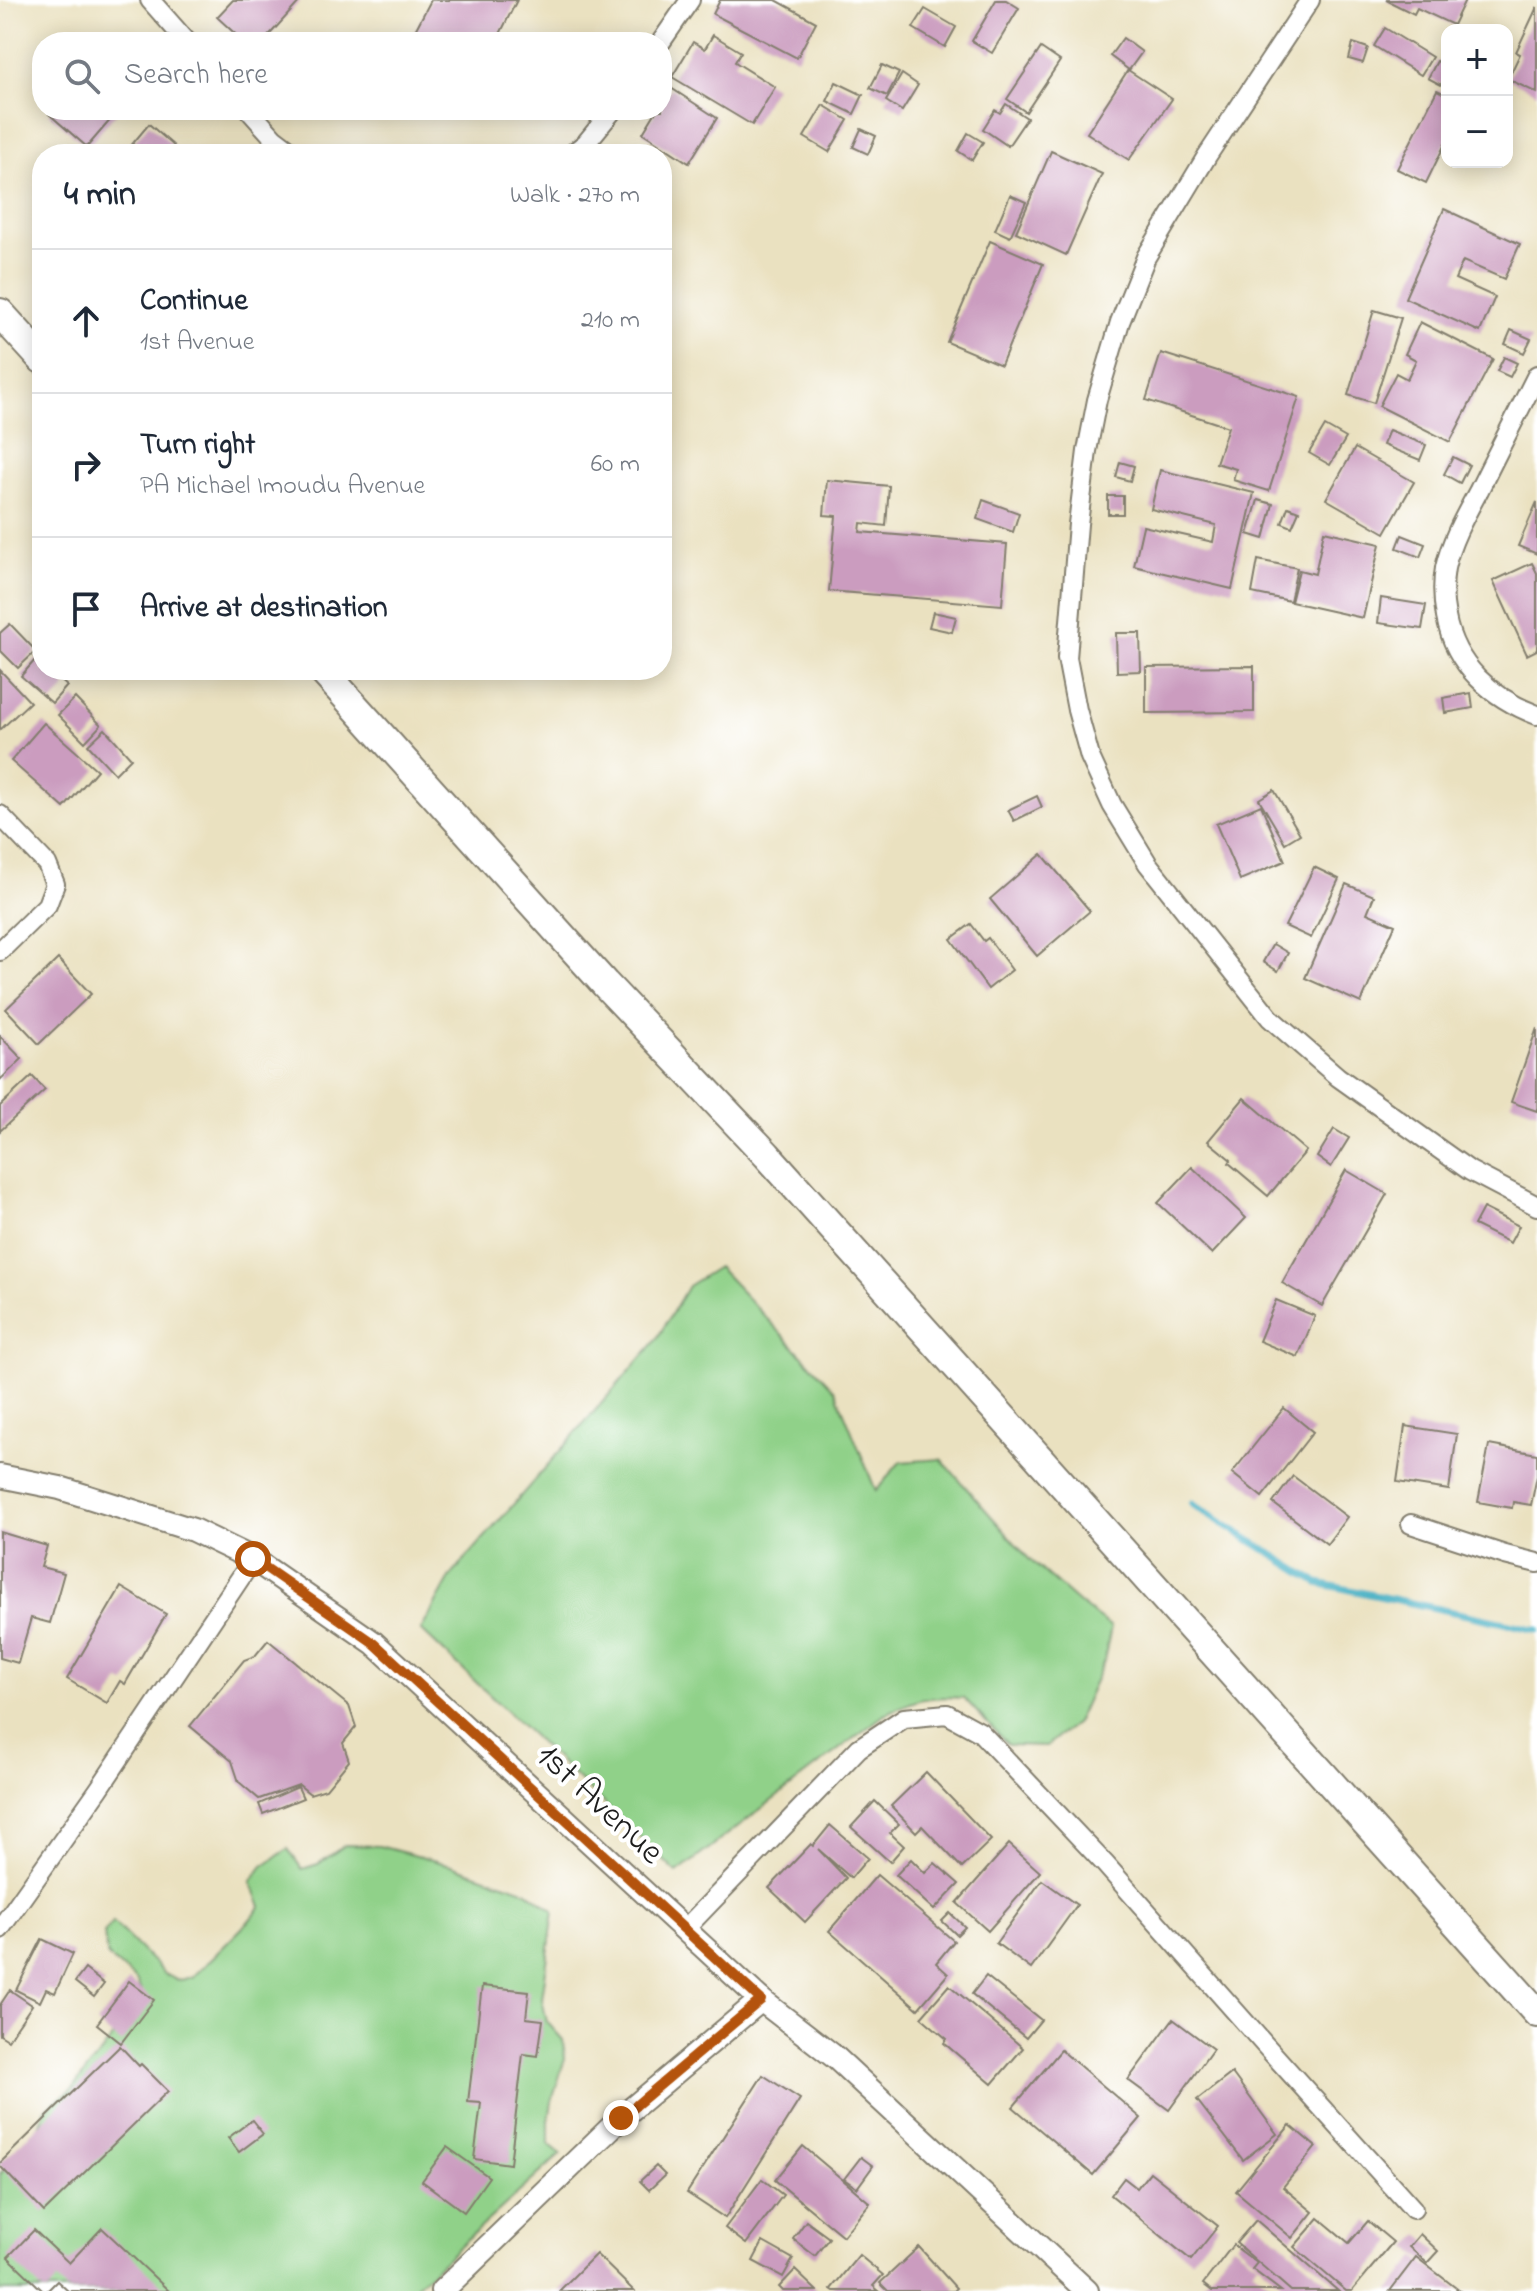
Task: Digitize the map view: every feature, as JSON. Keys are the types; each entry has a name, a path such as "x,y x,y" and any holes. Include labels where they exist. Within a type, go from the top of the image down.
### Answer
{"main road":[{"path":"0,313 32,348"},
{"path":"331,680 605,984 767,1155 1537,2013"}],"street":[{"path":"150,0 178,32"},
{"path":"668,32 690,0"},
{"path":"1310,0 1207,156 1146,257 1120,322 1087,451 1067,658 1090,757 1112,805 1148,864 1270,1018 1338,1077 1470,1171 1537,1206"},
{"path":"258,120 282,144"},
{"path":"585,144 605,120"},
{"path":"1537,375 1458,532 1445,568 1443,596 1449,630 1467,667 1481,682 1512,705 1537,715"},
{"path":"0,815 47,864 55,884 47,905 0,951"},
{"name":"1st Avenue","path":"0,1476 60,1488 193,1530 253,1559 374,1643 761,2000 836,2058 1087,2291"},
{"path":"1411,1524 1537,1563"},
{"path":"0,1929 99,1789 253,1559"},
{"path":"684,1930 859,1748 904,1718 947,1714 980,1732 1105,1864 1413,2209"},
{"path":"442,2291 621,2118 761,2000"}],"green space":[{"path":"718,1267 835,1390 876,1491 900,1462 941,1459 1029,1559 1111,1627 1104,1661 1076,1723 1046,1746 1008,1745 964,1698 931,1698 904,1705 884,1715 677,1873 421,1630 451,1576 655,1342 688,1286"},
{"path":"345,1845 379,1846 451,1865 527,1891 554,1911 542,1999 547,2022 563,2040 565,2058 549,2121 549,2144 561,2154 410,2291 0,2291 0,2174 35,2139 45,2109 73,2088 144,1998 136,1980 107,1956 104,1933 113,1922 165,1974 178,1981 194,1976 261,1906 251,1882 263,1866 288,1849 302,1869 318,1864"}],"building":[{"path":"233,0 301,0 272,32 233,32 217,17"},
{"path":"431,0 517,0 501,32 414,32"},
{"path":"720,0 776,0 816,22 797,58 713,14"},
{"path":"996,0 1006,0 1019,8 992,53 972,41"},
{"path":"1386,0 1465,0 1453,24 1417,8 1414,14"},
{"path":"1537,7 1537,93 1513,81 1513,69 1520,54 1516,52"},
{"path":"925,9 956,27 945,47 913,28"},
{"path":"1385,28 1432,57 1421,75 1374,46"},
{"path":"713,35 741,52 735,62 775,87 752,125 672,77 693,42 705,49"},
{"path":"1123,38 1142,52 1129,70 1110,56"},
{"path":"1353,43 1368,48 1363,63 1349,59"},
{"path":"1041,48 1060,61 1026,112 1007,99"},
{"path":"1437,61 1441,63 1441,85 1428,78"},
{"path":"882,65 899,73 887,96 870,88"},
{"path":"1128,70 1172,99 1129,160 1087,133"},
{"path":"902,74 918,85 902,111 886,101"},
{"path":"836,82 863,95 854,114 827,101"},
{"path":"672,89 717,118 689,163 672,152 672,144 660,144 643,133 651,120 672,120"},
{"path":"1437,90 1441,92 1441,152 1426,183 1397,169"},
{"path":"1006,104 1027,118 1008,146 983,129 995,110 1000,113"},
{"path":"823,105 848,120 829,152 804,137"},
{"path":"56,120 110,120 90,144 84,144"},
{"path":"149,124 172,144 132,144"},
{"path":"861,129 876,136 868,154 853,147"},
{"path":"968,133 983,142 972,160 958,151"},
{"path":"1051,151 1102,174 1066,255 1016,232"},
{"path":"1010,195 1026,202 1010,237 995,230"},
{"path":"1444,209 1520,244 1504,279 1463,261 1455,279 1495,297 1480,332 1405,298"},
{"path":"990,241 1043,264 1001,365 947,342"},
{"path":"1374,310 1401,318 1374,403 1348,395"},
{"path":"1420,322 1493,359 1450,442 1379,406 1396,373 1407,379 1416,360 1405,354"},
{"path":"1511,330 1531,339 1524,353 1505,344"},
{"path":"1161,353 1299,397 1269,491 1233,480 1236,469 1216,463 1228,427 1146,400"},
{"path":"1504,357 1517,363 1510,377 1497,371"},
{"path":"1325,426 1346,438 1330,465 1309,453"},
{"path":"1389,430 1426,445 1420,460 1383,445"},
{"path":"1355,448 1414,482 1385,533 1326,499"},
{"path":"1453,457 1469,465 1460,483 1444,474"},
{"path":"1120,462 1134,466 1130,481 1116,477"},
{"path":"1160,470 1254,493 1232,589 1134,566 1143,526 1213,542 1216,525 1151,509"},
{"path":"827,480 889,486 886,526 861,523 860,532 1007,544 1002,605 829,591 836,516 824,515"},
{"path":"1108,496 1123,496 1123,514 1108,514"},
{"path":"983,500 1019,513 1013,532 977,519"},
{"path":"1258,500 1273,504 1264,539 1248,534"},
{"path":"1537,502 1537,554 1518,546"},
{"path":"1288,507 1299,511 1292,527 1282,523"},
{"path":"1324,531 1380,544 1363,618 1291,602 1299,570 1315,574"},
{"path":"1402,535 1425,544 1420,557 1397,548"},
{"path":"1258,560 1297,568 1290,601 1252,593"},
{"path":"1532,563 1537,573 1537,650 1527,655 1493,581"},
{"path":"1381,598 1426,605 1422,629 1378,623"},
{"path":"933,612 956,617 952,632 929,627"},
{"path":"10,624 32,647 32,655 18,668 0,650 0,633"},
{"path":"1116,633 1140,633 1141,671 1117,672"},
{"path":"32,664 32,680 60,680 67,686 52,703 21,676"},
{"path":"1254,666 1254,712 1146,713 1146,667"},
{"path":"0,670 30,702 0,730"},
{"path":"1471,693 1473,708 1445,713 1443,698"},
{"path":"75,698 101,725 85,742 58,715"},
{"path":"44,723 97,770 64,808 11,761"},
{"path":"105,729 131,758 115,774 88,745"},
{"path":"1274,790 1300,834 1285,843 1259,799"},
{"path":"1037,796 1042,807 1014,821 1008,810"},
{"path":"1261,805 1285,861 1240,880 1216,824"},
{"path":"1042,854 1090,911 1037,956 990,899"},
{"path":"1314,867 1339,879 1311,938 1285,926"},
{"path":"1346,884 1374,896 1367,913 1395,925 1361,1003 1305,978"},
{"path":"971,924 984,941 988,938 1012,970 988,989 951,939"},
{"path":"1273,944 1288,953 1278,971 1263,962"},
{"path":"58,959 91,994 39,1044 6,1009"},
{"path":"1537,1028 1537,1111 1511,1102"},
{"path":"0,1036 22,1059 0,1080"},
{"path":"32,1076 45,1090 0,1131 0,1106"},
{"path":"1244,1098 1306,1151 1268,1196 1208,1141"},
{"path":"1334,1129 1349,1138 1331,1167 1317,1157"},
{"path":"1192,1167 1246,1218 1212,1254 1158,1203"},
{"path":"1346,1170 1387,1194 1322,1306 1282,1283"},
{"path":"1483,1208 1519,1226 1510,1243 1474,1225"},
{"path":"1276,1300 1315,1316 1298,1357 1259,1341"},
{"path":"1284,1408 1313,1432 1262,1497 1232,1473"},
{"path":"1405,1426 1457,1434 1449,1490 1397,1482"},
{"path":"1489,1445 1537,1454 1537,1476 1531,1505 1513,1502 1512,1508 1478,1502"},
{"path":"1293,1476 1347,1517 1327,1544 1273,1503"},
{"path":"0,1532 47,1546 41,1567 64,1573 50,1623 31,1618 18,1663 0,1658"},
{"path":"121,1587 166,1614 125,1684 120,1681 107,1703 67,1679"},
{"path":"268,1640 349,1706 356,1727 343,1743 349,1761 326,1789 310,1794 299,1785 259,1799 239,1782 232,1761 190,1726 244,1660 255,1656"},
{"path":"926,1772 991,1840 962,1868 922,1826 916,1832 891,1806"},
{"path":"298,1787 303,1798 263,1814 259,1804"},
{"path":"875,1801 899,1824 890,1833 904,1846 890,1862 851,1827"},
{"path":"830,1825 868,1858 851,1878 818,1849 846,1878 805,1922 769,1888"},
{"path":"1009,1844 1040,1872 988,1931 957,1903"},
{"path":"911,1859 925,1873 935,1863 959,1884 934,1910 896,1875"},
{"path":"877,1875 954,1941 936,1963 948,1974 918,2009 829,1931"},
{"path":"1042,1880 1077,1905 1031,1969 996,1943"},
{"path":"950,1913 965,1927 957,1935 942,1921"},
{"path":"42,1939 73,1954 55,1993 46,1989 40,2002 16,1990"},
{"path":"85,1969 104,1984 94,1997 75,1982"},
{"path":"986,1976 1041,2020 1026,2038 972,1994"},
{"path":"129,1981 154,2000 121,2043 97,2024"},
{"path":"949,1985 1023,2048 992,2084 944,2043 947,2039 921,2017"},
{"path":"482,1986 529,1991 526,2018 543,2020 538,2056 523,2054 510,2164 474,2159 481,2103 468,2102"},
{"path":"10,1990 32,2005 8,2040 0,2035 0,2005"},
{"path":"1173,2019 1213,2049 1169,2110 1128,2080"},
{"path":"120,2046 168,2091 44,2212 0,2163"},
{"path":"1061,2050 1141,2118 1093,2175 1013,2107"},
{"path":"1232,2073 1277,2134 1243,2160 1197,2100"},
{"path":"763,2075 800,2099 725,2218 687,2193"},
{"path":"252,2120 263,2134 239,2152 228,2138"},
{"path":"1290,2125 1316,2147 1283,2187 1313,2212 1292,2238 1236,2191"},
{"path":"803,2146 870,2203 843,2236 775,2180"},
{"path":"447,2147 489,2177 464,2212 422,2181"},
{"path":"861,2157 873,2166 857,2188 844,2179"},
{"path":"656,2166 665,2175 649,2190 640,2181"},
{"path":"1150,2172 1218,2226 1191,2260 1111,2195 1124,2178 1137,2188"},
{"path":"762,2179 783,2195 746,2244 725,2228"},
{"path":"1319,2218 1349,2243 1368,2221 1393,2242 1352,2291 1346,2291 1294,2247"},
{"path":"1256,2220 1338,2291 1291,2291 1236,2243"},
{"path":"806,2221 829,2238 815,2256 793,2239"},
{"path":"102,2228 169,2291 68,2291 57,2281 43,2291 8,2257 34,2230 69,2263"},
{"path":"1420,2234 1438,2251 1427,2263 1409,2247"},
{"path":"763,2242 793,2259 783,2277 753,2261"},
{"path":"1233,2245 1257,2263 1252,2269 1281,2291 1212,2291 1203,2284"},
{"path":"919,2247 956,2288 953,2291 888,2291 880,2283"},
{"path":"596,2254 634,2291 559,2291"},
{"path":"859,2255 883,2275 873,2286 879,2291 831,2289"},
{"path":"1416,2257 1460,2291 1390,2291"},
{"path":"795,2270 817,2291 783,2291 779,2287"}],"waterway":[{"path":"1192,1504 1318,1583 1537,1630"}],"route":[{"path":"253,1559 374,1643 761,2000 621,2118"}]}
